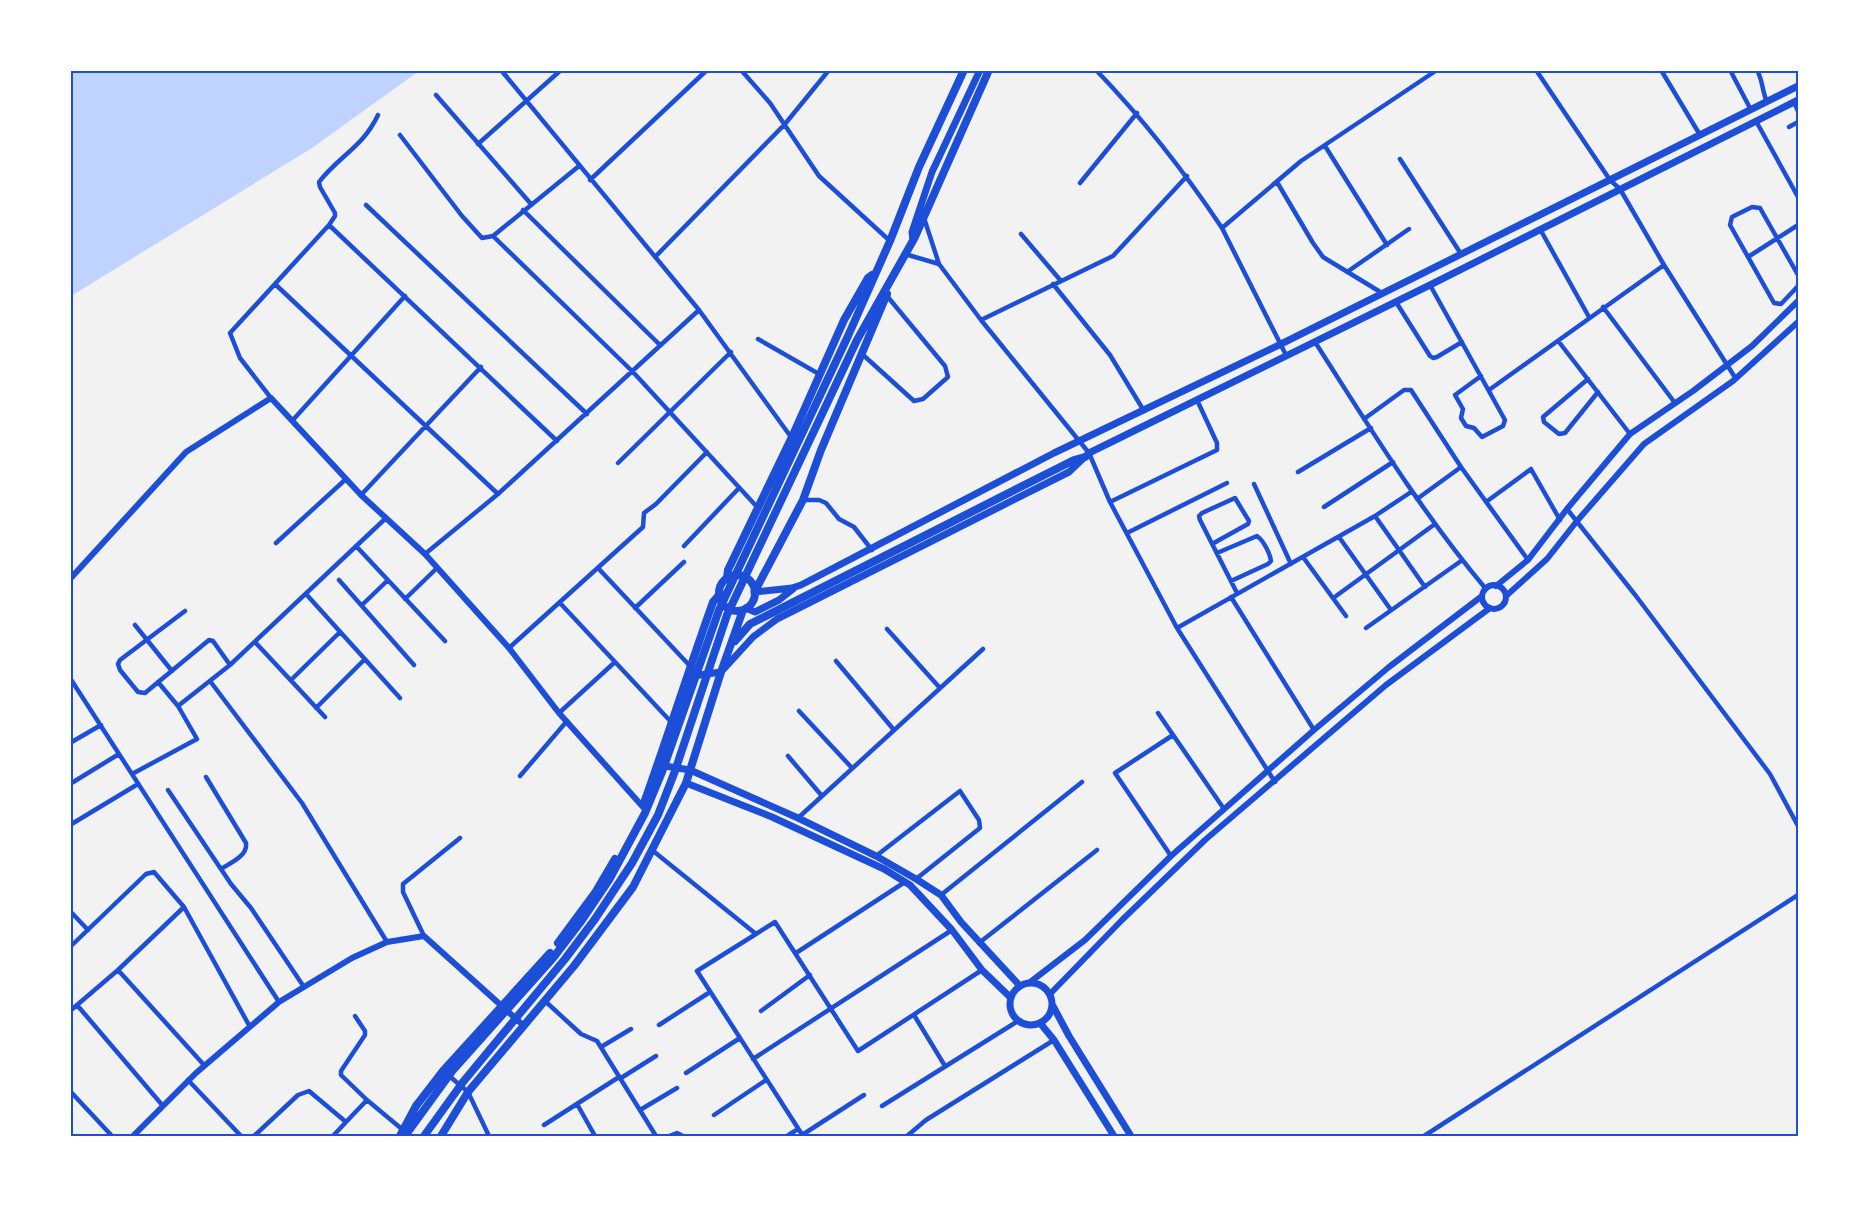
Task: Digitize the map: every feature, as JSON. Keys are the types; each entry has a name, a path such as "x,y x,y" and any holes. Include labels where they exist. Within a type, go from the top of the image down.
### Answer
{"main road":[{"path":"403,1135 453,1070 553,958 582,920 609,880 645,813 662,772 718,610 848,336 890,241 919,167 964,70"},
{"path":"913,240 912,232 932,172 980,70"},
{"path":"424,1137 463,1082 565,959 595,919 632,863 658,815 727,615 857,340 924,218 989,70"},
{"path":"744,609 755,612 779,600 795,587 872,550 1054,453 1281,344 1798,86"},
{"path":"699,698 737,637 750,624 1796,101"},
{"path":"876,272 868,278 844,320 792,437 728,570 727,578 720,587 719,595 726,608 737,611 744,609 752,602 754,591 803,500 821,450 899,265"},
{"path":"687,676 721,672 759,630 777,619 1069,472 1087,455"},
{"path":"727,578 738,575 744,577 749,580 754,591"},
{"path":"754,591 795,587"},
{"path":"403,1135 416,1106 443,1071 554,949 595,892 618,854 643,807 673,724 690,666 713,602 719,595"},
{"path":"441,1137 468,1092 574,966 633,887 686,783 721,672 744,609"},
{"path":"658,765 690,770 798,818 876,856 916,879 941,895 979,943 1020,986"},
{"path":"686,783 772,817 884,869 908,884 952,930 982,970 1011,998"},
{"path":"1053,1006 1049,1016 1040,1023 1029,1025 1018,1020 1011,1011 1011,998 1020,986 1029,983 1041,985 1050,994 1053,1006 1069,1036 1131,1137"},
{"path":"1040,1023 1054,1040 1114,1137"}],"street":[{"path":"501,70 699,310 792,437 821,450"},
{"path":"478,144 561,70"},
{"path":"590,180 707,70"},
{"path":"741,70 770,103 819,176 890,241"},
{"path":"655,257 784,124 829,70"},
{"path":"1096,70 1137,112 1187,176 1222,228 1286,355"},
{"path":"1422,70 1426,77"},
{"path":"1222,228 1301,161 1437,70"},
{"path":"1536,70 1610,180 1620,189 1664,265 1736,379"},
{"path":"1661,70 1700,135"},
{"path":"1730,70 1751,110"},
{"path":"1757,70 1762,80 1761,89 1767,102"},
{"path":"436,95 531,204"},
{"path":"1796,101 1798,111"},
{"path":"1080,183 1137,112"},
{"path":"378,115 361,143 319,182 335,213 329,225 230,333 240,358 270,398 346,480 425,554 509,648 559,713 643,807"},
{"path":"1756,121 1798,197"},
{"path":"1789,128 1798,122"},
{"path":"400,135 462,216 482,238 493,236 579,166"},
{"path":"1326,146 1387,244"},
{"path":"1400,159 1461,254"},
{"path":"981,320 1117,253 1187,176"},
{"path":"1277,182 1318,251 1329,262 1382,293"},
{"path":"366,205 587,414"},
{"path":"1798,275 1760,208 1752,207 1732,217 1730,225 1774,303 1781,304 1798,286"},
{"path":"523,210 660,345"},
{"path":"924,218 939,264 981,320 1080,442 1177,628 1275,782"},
{"path":"329,225 557,441"},
{"path":"1748,257 1798,225"},
{"path":"1347,272 1409,229"},
{"path":"1540,229 1589,317"},
{"path":"1021,234 1060,281"},
{"path":"493,236 633,372 758,508"},
{"path":"906,254 939,264"},
{"path":"1489,390 1664,265"},
{"path":"275,284 498,494"},
{"path":"1053,284 1110,354 1144,411"},
{"path":"1430,285 1489,390 1506,423 1482,437 1474,428 1466,426 1461,418 1463,410 1455,395 1481,376"},
{"path":"292,421 405,296"},
{"path":"862,354 914,401 923,399 948,377 945,366 887,296"},
{"path":"1029,983 1085,940 1171,856 1314,730 1389,667 1528,560 1630,434 1763,337 1798,301"},
{"path":"1396,302 1433,358 1462,342"},
{"path":"1603,307 1675,403"},
{"path":"425,554 498,494 699,310"},
{"path":"1050,994 1205,840 1386,685 1490,608 1501,607 1506,596 1547,559 1644,444 1736,379 1798,322"},
{"path":"758,339 819,374"},
{"path":"1315,342 1412,492 1484,592 1484,603 1490,608"},
{"path":"1559,342 1630,434"},
{"path":"618,463 731,352"},
{"path":"361,495 481,367"},
{"path":"1588,379 1542,417 1544,422 1559,434 1566,433 1598,392"},
{"path":"1364,419 1404,390 1411,390 1461,467 1528,560"},
{"path":"70,579 186,452 270,398"},
{"path":"1110,502 1217,450 1217,443 1197,399"},
{"path":"1298,472 1371,428"},
{"path":"509,648 643,527 644,513 656,504 707,452"},
{"path":"1324,507 1393,462"},
{"path":"1417,499 1461,467"},
{"path":"1486,502 1525,471 1531,469 1560,520"},
{"path":"276,543 346,480"},
{"path":"1127,533 1227,483"},
{"path":"1254,484 1291,564"},
{"path":"684,546 739,488"},
{"path":"1177,628 1339,537 1412,492"},
{"path":"1212,544 1248,524 1249,520 1235,498 1199,516 1212,544 1238,593"},
{"path":"803,500 819,500 826,503 842,522 854,526 872,550"},
{"path":"1567,509 1636,596 1770,774 1798,826"},
{"path":"1375,516 1425,586"},
{"path":"178,706 230,665 386,518"},
{"path":"1336,596 1435,524"},
{"path":"1217,553 1257,536 1270,556 1271,561 1268,564 1231,581"},
{"path":"1339,537 1391,610"},
{"path":"356,546 445,641"},
{"path":"1303,557 1346,616"},
{"path":"1366,628 1461,561"},
{"path":"635,608 684,562"},
{"path":"405,599 437,568"},
{"path":"598,568 690,666"},
{"path":"339,580 414,665"},
{"path":"362,605 387,580"},
{"path":"1496,586 1503,589 1506,596"},
{"path":"306,594 400,698"},
{"path":"1231,597 1314,730"},
{"path":"560,603 673,724"},
{"path":"185,611 120,660 118,667 141,693 145,693 209,640 213,641 230,665"},
{"path":"135,625 171,671"},
{"path":"887,629 940,688"},
{"path":"291,680 340,632"},
{"path":"255,642 325,717"},
{"path":"798,818 983,649"},
{"path":"316,708 365,659"},
{"path":"559,713 615,662"},
{"path":"836,662 894,730"},
{"path":"70,678 279,1002"},
{"path":"210,681 302,803 387,942"},
{"path":"132,774 197,740 178,706 158,682"},
{"path":"799,711 852,768"},
{"path":"1158,713 1224,809"},
{"path":"520,776 567,721"},
{"path":"70,743 101,725"},
{"path":"1171,856 1115,773 1173,735"},
{"path":"70,784 119,754"},
{"path":"788,756 822,796"},
{"path":"206,777 246,843 247,849 245,853 221,869"},
{"path":"941,895 1082,782"},
{"path":"70,825 138,784"},
{"path":"168,790 304,987"},
{"path":"796,954 916,879 980,828 979,820 960,791 876,856"},
{"path":"460,838 402,884 403,892 424,936 524,1026"},
{"path":"652,850 756,934"},
{"path":"979,943 1097,850"},
{"path":"70,947 146,874 151,872 157,874 184,907 250,1027"},
{"path":"1424,1137 1798,895"},
{"path":"70,1011 118,970 184,907"},
{"path":"70,911 88,930"},
{"path":"864,1095 803,1136 697,971 775,922 858,1051 982,970"},
{"path":"753,1059 952,930"},
{"path":"133,1136 204,1065 279,1002 352,958 387,942 424,936"},
{"path":"118,970 204,1065"},
{"path":"761,1011 810,975"},
{"path":"659,1025 710,992"},
{"path":"545,1001 581,1034 595,1038 656,1137"},
{"path":"77,1005 163,1106"},
{"path":"914,1015 945,1066"},
{"path":"355,1016 365,1031 365,1035 341,1071 341,1076 403,1135"},
{"path":"882,1106 1018,1020"},
{"path":"601,1047 631,1029"},
{"path":"686,1073 740,1038"},
{"path":"907,1137 926,1120 1054,1040"},
{"path":"544,1125 656,1056"},
{"path":"443,1071 468,1092 489,1137"},
{"path":"188,1080 241,1137"},
{"path":"714,1115 766,1080"},
{"path":"640,1110 677,1088"},
{"path":"70,1091 112,1137"},
{"path":"254,1137 298,1095 309,1091 346,1122"},
{"path":"333,1137 367,1100"},
{"path":"577,1104 595,1137"},
{"path":"787,1137 798,1129"},
{"path":"669,1137 677,1133 683,1137"}],"water":[{"path":"71,70 419,71 312,148 71,296"}]}
